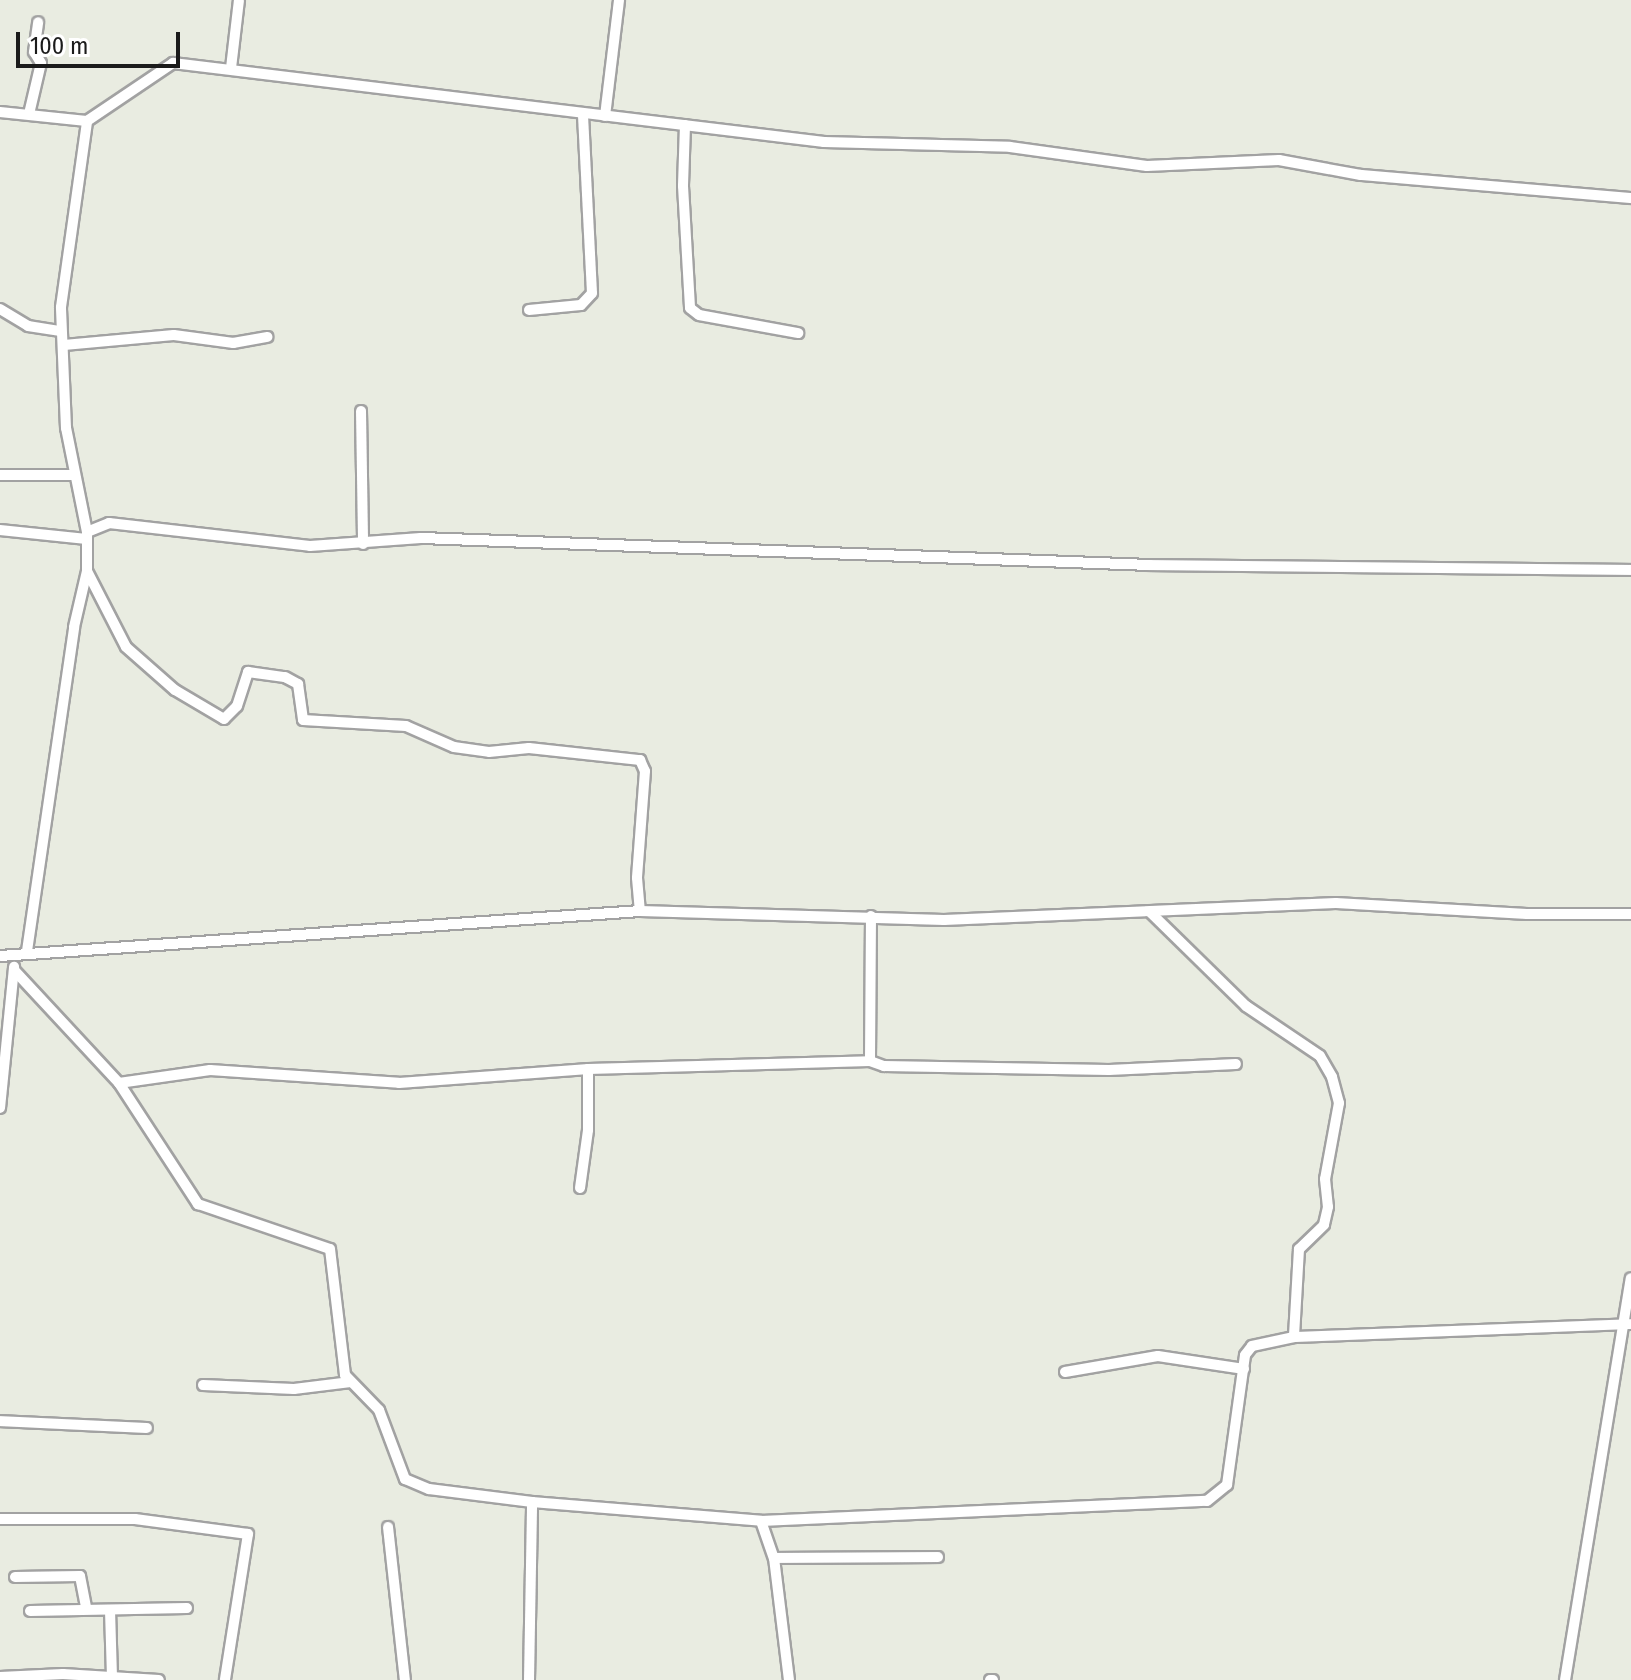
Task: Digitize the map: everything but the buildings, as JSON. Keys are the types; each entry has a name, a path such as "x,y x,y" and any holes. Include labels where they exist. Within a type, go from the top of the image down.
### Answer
{"street":[{"path":"231,68 239,0"},
{"path":"605,116 619,0"},
{"path":"29,114 41,63 34,52 38,22"},
{"path":"0,112 87,121 173,63 583,115 878,147 1010,147 1147,166 1279,160 1349,173 1631,198"},
{"path":"529,310 581,305 592,293 583,115"},
{"path":"27,951 74,627 87,571 87,541 72,475 61,331 67,249 87,121"},
{"path":"685,125 683,186 690,308 699,315 798,333"},
{"path":"0,309 28,326 61,331"},
{"path":"64,345 174,335 233,343 267,337"},
{"path":"361,411 363,544"},
{"path":"0,475 72,475"},
{"path":"0,530 87,541 109,523 269,544 363,544 421,538 1149,565 1631,570"},
{"path":"87,571 126,647 175,690 224,719 237,706 248,672 285,677 298,684 303,720 406,726 454,747 489,752 529,748 640,760 645,771 637,878 640,911"},
{"path":"0,956 27,951 71,954 640,911 944,920 1336,903 1527,914 1631,914"},
{"path":"1150,912 1246,1006 1320,1056 1332,1077 1339,1103 1325,1179 1328,1207 1324,1225 1299,1249 1294,1337"},
{"path":"870,1061 871,916"},
{"path":"0,1108 16,954"},
{"path":"14,970 119,1083 198,1204 216,1214 330,1249 341,1359 351,1382 389,1426 405,1479 429,1489 532,1502 761,1521 1207,1501 1227,1485 1244,1369 1252,1346 1294,1337 1513,1333 1627,1323"},
{"path":"119,1083 210,1070 399,1083 588,1069 870,1061 884,1066 1109,1070 1236,1064"},
{"path":"580,1188 588,1130 588,1069"},
{"path":"1565,1680 1627,1323 1631,1278"},
{"path":"1065,1372 1158,1356 1244,1369"},
{"path":"203,1385 294,1389 351,1382"},
{"path":"0,1421 147,1428"},
{"path":"529,1680 532,1502"},
{"path":"0,1519 135,1519 248,1534 225,1680"},
{"path":"761,1521 774,1558 789,1680"},
{"path":"388,1527 405,1680"},
{"path":"774,1558 938,1557"},
{"path":"15,1577 80,1576 86,1608"},
{"path":"30,1611 187,1608"},
{"path":"110,1610 117,1677"},
{"path":"0,1677 159,1680"}]}
